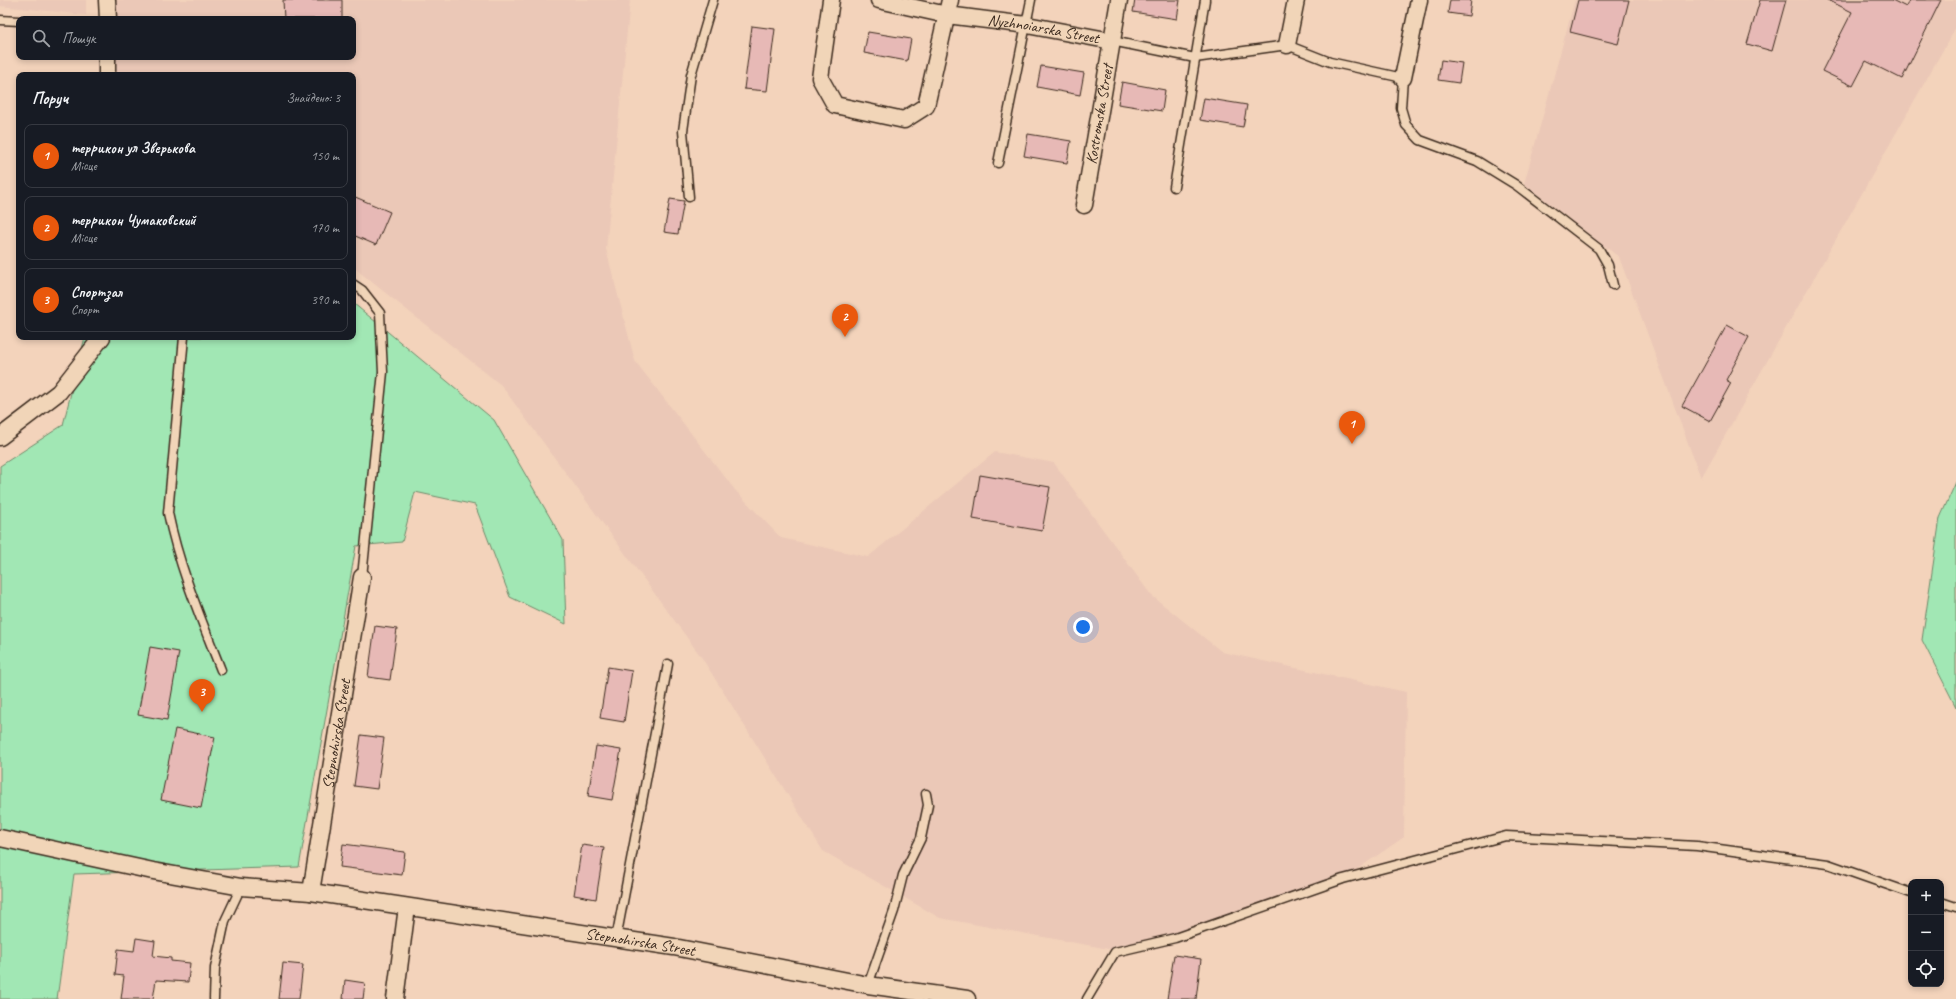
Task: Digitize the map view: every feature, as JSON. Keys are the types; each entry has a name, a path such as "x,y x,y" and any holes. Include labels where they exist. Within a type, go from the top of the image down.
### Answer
{"street":[{"path":"107,0 108,16"},
{"path":"831,0 820,78 835,105 904,120 926,106 948,8"},
{"name":"Nyzhnoiarska Street","path":"879,0 948,8 1112,41"},
{"name":"Kostromska Street","path":"1084,205 1119,0"},
{"path":"1287,45 1296,0"},
{"path":"1403,78 1419,0"},
{"path":"107,60 107,72"},
{"path":"0,437 59,392 100,340"},
{"name":"Stepnohirska Street","path":"311,892 362,577"},
{"name":"Stepnohirska Street","path":"0,838 153,871 241,887 311,892 674,948 868,985 968,999"},
{"path":"395,999 407,907"}],"lane":[{"path":"689,197 683,131 691,75 713,0"},
{"path":"998,163 1007,110 1027,25 1031,0"},
{"path":"1174,187 1205,0"},
{"path":"0,20 16,21"},
{"path":"1112,41 1195,58 1287,45 1330,62 1403,78 1401,108 1406,125 1420,140 1477,161 1516,185 1600,250 1608,265 1613,285"},
{"path":"356,286 362,290 380,313 383,372 362,577"},
{"path":"184,340 168,513 173,537 202,622 221,670"},
{"path":"616,939 668,664"},
{"path":"868,985 894,911 904,875 921,838 928,805 926,794"},
{"path":"1087,999 1115,952 1175,938 1343,879 1506,836 1697,846 1828,864 1908,892"},
{"path":"214,999 215,968 225,920 241,887"},
{"path":"1944,903 1956,907"}],"shaded area":[{"path":"0,0 86,0 86,15 0,6"},
{"path":"113,0 630,0 606,249 635,361 735,490 781,538 868,557 995,452 1054,463 1151,595 1222,652 1406,692 1404,837 1343,879 1125,952 940,918 823,851 702,658 501,385 356,269 356,72 111,72 112,60 356,60 356,16 113,16"},
{"path":"1575,0 1956,0 1956,27 1701,478 1619,257 1524,184"}],"green space":[{"path":"356,305 494,420 563,540 566,624 510,597 475,505 415,492 402,542 356,546 299,867 74,874 57,999 0,999 0,466 63,425 84,340 356,340"},
{"path":"1956,482 1956,707 1922,640 1940,518"}],"building":[{"path":"283,0 342,0 342,16 284,16"},
{"path":"1135,0 1180,0 1177,19 1133,12"},
{"path":"1450,0 1471,0 1469,16 1448,13"},
{"path":"1578,0 1629,0 1618,44 1570,32"},
{"path":"1760,0 1786,0 1772,51 1747,44"},
{"path":"1828,0 1892,0 1906,7 1909,0 1941,0 1902,79 1866,61 1853,86 1822,71 1852,12"},
{"path":"752,26 775,29 767,91 744,89"},
{"path":"868,32 911,39 907,61 864,53"},
{"path":"1441,60 1462,63 1459,83 1438,80"},
{"path":"1041,66 1084,73 1080,95 1037,87"},
{"path":"1122,82 1165,90 1162,111 1118,104"},
{"path":"1204,98 1247,105 1243,127 1200,120"},
{"path":"1028,134 1071,141 1067,163 1024,156"},
{"path":"356,197 390,212 376,245 356,236"},
{"path":"670,199 684,201 678,234 664,232"},
{"path":"1727,325 1749,337 1726,380 1731,383 1710,421 1682,406"},
{"path":"980,475 1050,487 1042,531 973,519"},
{"path":"375,626 397,629 390,680 368,677"},
{"path":"150,647 179,652 167,720 138,715"},
{"path":"608,667 632,671 624,722 600,718"},
{"path":"175,729 215,737 201,808 161,800"},
{"path":"361,735 384,738 377,789 354,786"},
{"path":"596,746 621,750 612,800 588,796"},
{"path":"343,844 405,852 402,875 340,867"},
{"path":"582,845 604,848 596,899 574,895"},
{"path":"136,938 155,941 153,956 171,958 171,961 190,963 188,982 156,980 153,999 121,999 124,976 115,975 118,949 134,951"},
{"path":"1174,955 1201,959 1196,999 1167,999"},
{"path":"283,963 303,965 299,999 279,999"},
{"path":"345,980 365,983 363,999 343,999"}],"place":[{"name":"террикон Чумаковский","path":"845,337"},
{"name":"террикон ул Зверькова","path":"1352,444"},
{"name":"Спортзал","path":"202,712"}]}
